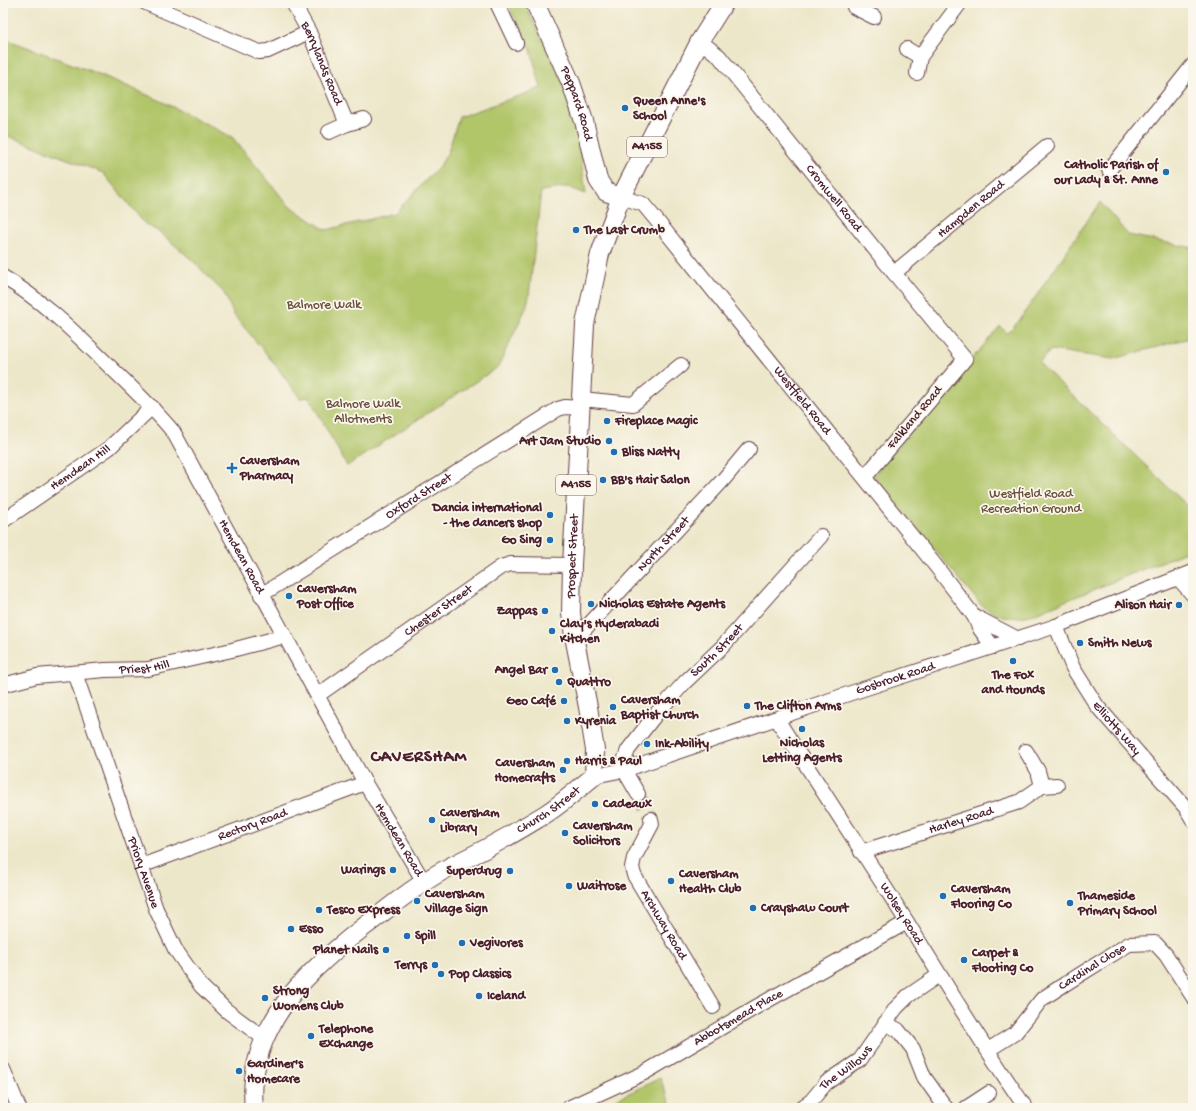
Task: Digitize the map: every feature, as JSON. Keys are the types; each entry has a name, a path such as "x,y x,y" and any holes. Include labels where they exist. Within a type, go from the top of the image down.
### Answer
{"main road":[{"name":"Peppard Road","path":"535,3 571,83 584,121 598,180 606,192 621,197"},
{"name":"A4155","path":"621,197 700,41 724,3"},
{"name":"Prospect Street","path":"594,776 594,743 571,613 572,565 585,324 600,254 621,197"},
{"name":"Church Street","path":"254,1108 254,1073 265,1039 288,997 314,969 359,930 424,882 506,838 546,814 594,776"}],"street":[{"path":"146,3 259,52 268,51 309,32"},
{"name":"Berrylands Road","path":"293,3 309,32 347,124"},
{"path":"497,3 516,43"},
{"path":"917,73 920,57 960,3"},
{"path":"851,4 874,17"},
{"name":"Cromwell Road","path":"700,41 719,56 965,359"},
{"path":"907,49 920,57"},
{"path":"1109,170 1193,64"},
{"path":"329,132 347,124 364,119"},
{"name":"Hampden Road","path":"894,273 1047,146"},
{"name":"Westfield Road","path":"621,197 643,204 658,222 865,477 974,616 980,629 993,647"},
{"name":"Hemdean Road","path":"3,277 33,296 52,312 152,407 174,433 365,783 424,882"},
{"name":"Falkland Road","path":"865,477 965,359"},
{"name":"Oxford Street","path":"262,595 558,410 580,404 633,404 681,365"},
{"name":"Hemdean Hill","path":"3,521 109,448 152,407"},
{"name":"North Street","path":"574,636 583,631 723,480 749,449"},
{"name":"South Street","path":"624,770 625,758 628,750 656,714 685,682 723,646 821,536"},
{"name":"Chester Street","path":"318,695 501,567 511,564 572,565"},
{"name":"Gosbrook Road","path":"594,776 624,770 1018,639 1056,626 1193,572"},
{"path":"1178,578 1193,595"},
{"name":"Westfield Road","path":"974,616 1018,639"},
{"name":"Elliotts Way","path":"1056,626 1074,668 1097,706 1186,808 1193,820"},
{"name":"Priest Hill","path":"3,685 37,676 105,670 148,669 232,650 284,636"},
{"name":"Priory Avenue","path":"75,673 156,909 175,949 201,986 228,1011 265,1039"},
{"name":"Wolsey Road","path":"777,719 907,922 939,975 1026,1108"},
{"path":"1026,751 1038,771 1042,786 1058,785"},
{"path":"624,770 638,794"},
{"name":"Rectory Road","path":"141,866 365,783"},
{"name":"Harley Road","path":"862,852 1019,802 1042,786"},
{"name":"Archway Road","path":"651,818 652,824 634,858 632,867 634,875 713,1007"},
{"name":"Abbotsmead Place","path":"568,1108 644,1072 907,922"},
{"name":"Cardinal Close","path":"988,1050 1015,1034 1042,999 1129,944 1155,943 1166,955 1193,997"},
{"name":"The Willows","path":"801,1108 811,1101 826,1083 860,1060 896,1008 908,996 939,975"},
{"path":"885,1023 898,1030 913,1049 924,1077 946,1108"},
{"path":"3,1070 19,1108"},
{"path":"966,1108 989,1093"}],"green space":[{"name":"Balmore Walk","path":"507,3 524,3 563,83 579,142 586,194 568,187 541,191 529,296 526,308 498,367 347,466 309,397 300,398 273,362 234,315 224,293 176,246 159,232 145,224 103,173 3,134 3,38 101,75 159,100 232,137 290,207 326,230 395,213 441,164 448,152 459,117 541,88 530,47"},
{"name":"Westfield Road Recreation Ground","path":"1100,202 1128,235 1193,248 1193,337 1113,359 1051,350 1039,363 1193,511 1193,549 1031,615 1011,617 1000,615 982,606 873,476 1000,326 1007,333 1019,321"},
{"path":"660,1078 672,1108 598,1108"}],"tunnel":[{"path":"638,794 651,819"}],"place":[{"name":"Queen Anne's School","path":"625,108"},
{"name":"Catholic Parish of our Lady & St. Anne","path":"1166,172"},
{"name":"The Last Crumb","path":"576,230"},
{"name":"Fireplace Magic","path":"607,421"},
{"name":"Art Jam Studio","path":"609,441"},
{"name":"Bliss Natty","path":"614,452"},
{"name":"Caversham Pharmacy","path":"232,468"},
{"name":"BB's Hair Salon","path":"603,480"},
{"name":"Dancia international - the dancers shop","path":"550,515"},
{"name":"Go Sing","path":"550,540"},
{"name":"Caversham Post Office","path":"289,596"},
{"name":"Nicholas Estate Agents","path":"591,604"},
{"name":"Alison Hair","path":"1179,605"},
{"name":"Zappas","path":"545,611"},
{"name":"Clay's Hyderabadi Kitchen","path":"552,631"},
{"name":"Smith News","path":"1080,643"},
{"name":"The Fox and Hounds","path":"1013,661"},
{"name":"Angel Bar","path":"555,670"},
{"name":"Quattro","path":"559,682"},
{"name":"Geo Café","path":"564,701"},
{"name":"The Clifton Arms","path":"747,706"},
{"name":"Caversham Baptist Church","path":"613,707"},
{"name":"Kyrenia","path":"567,721"},
{"name":"Nicholas Letting Agents","path":"802,729"},
{"name":"Ink-Ability","path":"647,744"},
{"name":"Harris & Paul","path":"567,761"},
{"name":"Caversham Homecrafts","path":"563,770"},
{"name":"Cadeaux","path":"595,804"},
{"name":"Caversham Library","path":"432,820"},
{"name":"Caversham Solicitors","path":"565,833"},
{"name":"Warings","path":"393,870"},
{"name":"Superdrug","path":"510,871"},
{"name":"Caversham Health Club","path":"671,881"},
{"name":"Waitrose","path":"569,886"},
{"name":"Caversham Flooring Co","path":"943,896"},
{"name":"Caversham Village Sign","path":"417,901"},
{"name":"Thameside Primary School","path":"1070,903"},
{"name":"Crayshaw Court","path":"753,908"},
{"name":"Tesco Express","path":"319,910"},
{"name":"Esso","path":"291,929"},
{"name":"Spill","path":"407,936"},
{"name":"Vegivores","path":"462,943"},
{"name":"Planet Nails","path":"386,950"},
{"name":"Carpet & Flooting Co","path":"964,960"},
{"name":"Terrys","path":"435,965"},
{"name":"Pop Classics","path":"441,974"},
{"name":"Iceland","path":"479,996"},
{"name":"Strong Womens Club","path":"265,998"},
{"name":"Telephone Exchange","path":"311,1036"},
{"name":"Gardiner's Homecare","path":"239,1071"}],"district":[{"name":"CAVERSHAM","path":"419,758"}],"park label":[{"name":"Balmore Walk Allotments","path":"363,412"}]}
